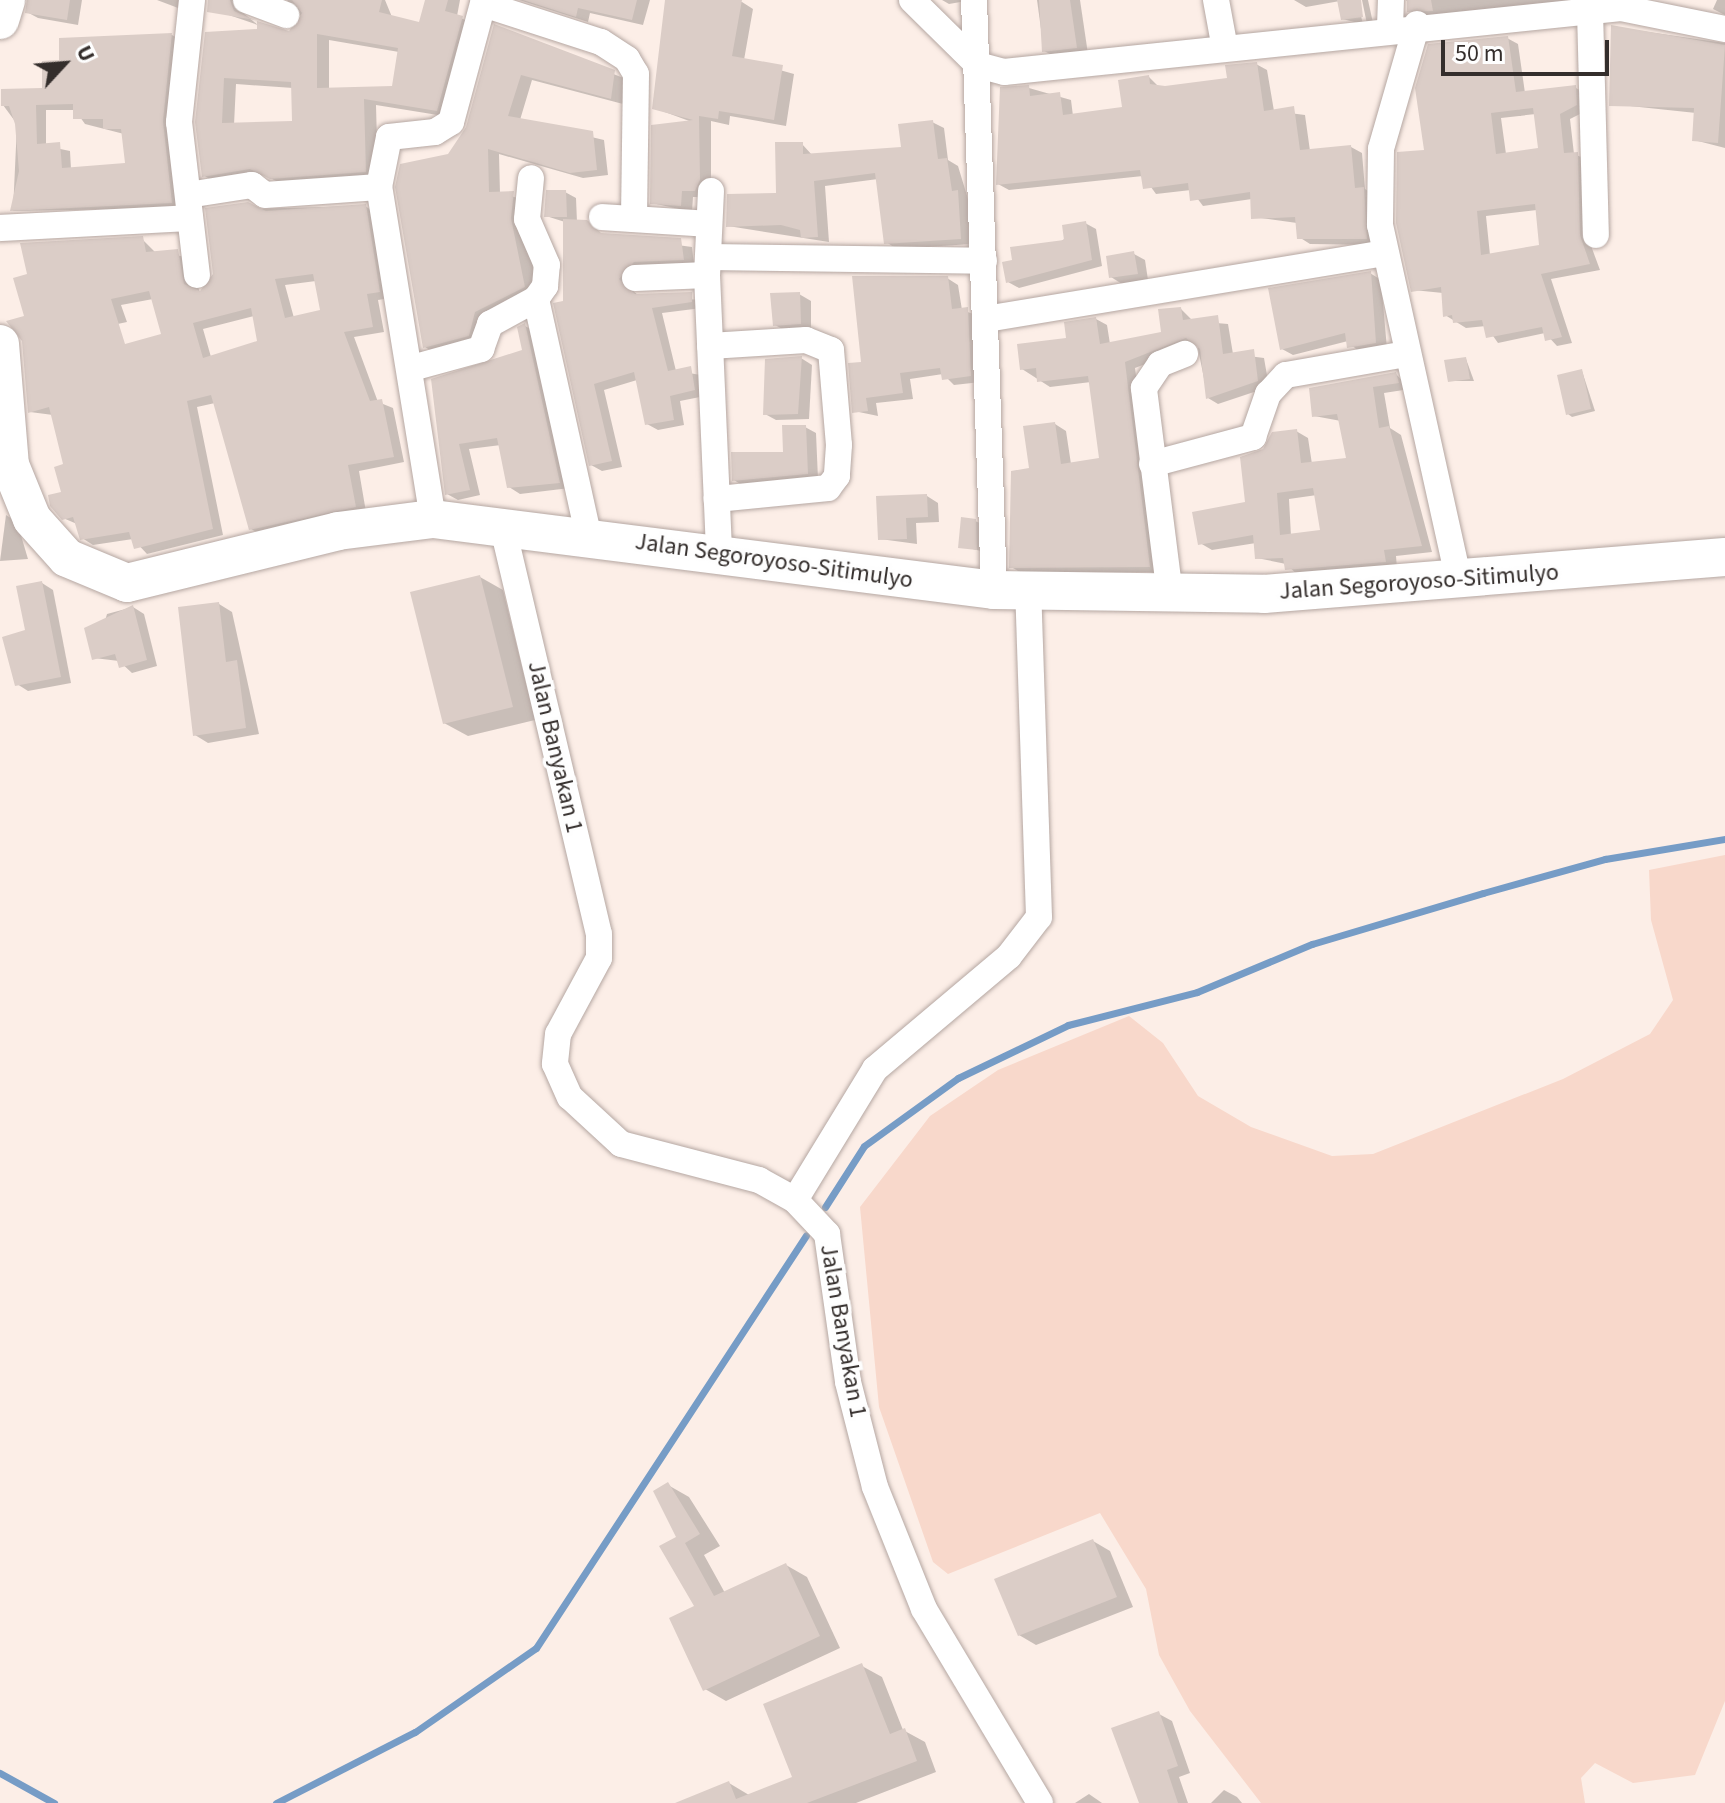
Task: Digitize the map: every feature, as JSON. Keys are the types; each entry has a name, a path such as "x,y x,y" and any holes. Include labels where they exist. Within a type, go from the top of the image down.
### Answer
{"main road":[{"path":"0,20 6,0"},
{"name":"Jalan Segoroyoso-Sitimulyo","path":"0,364 10,465 32,519 67,558 105,576 152,580 312,537 433,519 588,534 1011,591 1170,595 1458,578 1725,557"}],"street":[{"path":"192,0 179,122 197,275"},
{"path":"246,0 286,15"},
{"path":"912,0 978,65 1004,72 1224,43 1621,8 1725,29"},
{"path":"795,1200 875,1069 1009,956 1039,917 986,319 974,0"},
{"path":"1216,0 1224,43"},
{"path":"1390,27 1391,0"},
{"path":"433,519 412,368 379,187 389,137 435,132 451,122 483,2 601,42 627,59 636,74 634,219"},
{"path":"1590,11 1596,235"},
{"path":"1417,24 1381,149 1383,253 1458,578"},
{"path":"531,178 527,219 547,265 536,299 588,534"},
{"path":"0,228 189,206 252,185 265,195 379,187"},
{"path":"711,191 707,266 719,551"},
{"path":"602,217 709,224"},
{"path":"986,319 1383,253"},
{"path":"635,278 707,266 984,261"},
{"path":"412,368 481,349 490,324 536,299"},
{"path":"710,346 806,340 831,350 839,445 837,476 828,488 717,499"},
{"path":"1170,595 1144,388 1160,364 1185,354"},
{"path":"1152,464 1253,437 1268,394 1286,375 1406,354"},
{"name":"Jalan Banyakan 1","path":"502,524 599,934 599,958 558,1034 555,1064 570,1097 621,1144 759,1180 795,1200 827,1234 833,1252 848,1382 901,1554 971,1697 1040,1803"}],"shaded area":[{"path":"1725,855 1725,1701 1695,1775 1633,1783 1595,1763 1581,1778 1585,1803 1261,1803 1190,1711 1159,1655 1146,1589 1100,1513 948,1574 933,1562 879,1407 860,1207 930,1116 998,1070 1129,1016 1163,1043 1198,1096 1251,1127 1332,1156 1373,1154 1563,1079 1650,1034 1673,1000 1651,920 1649,870"}],"building":[{"path":"27,0 70,0 67,20 25,13"},
{"path":"208,0 230,0 234,11 255,20 207,12"},
{"path":"292,0 382,0 379,12 419,22 425,0 448,0 445,11 463,16 437,111 364,99 366,172 270,179 250,169 202,177 195,122 205,32 257,29 257,21 289,31 302,13","holes":["317,34 398,48 392,86 317,88","224,78 291,82 292,121 222,123"]},
{"path":"523,0 637,0 632,20 578,8 576,17"},
{"path":"665,0 742,0 732,56 783,65 774,120 719,111 718,119 699,116 700,180 695,191 682,191 681,206 650,204 651,125 693,120 652,109"},
{"path":"1039,0 1070,0 1077,48 1042,52"},
{"path":"1337,0 1361,0 1363,17 1341,20"},
{"path":"1407,0 1431,0 1433,11 1407,12"},
{"path":"494,24 615,70 611,99 521,75 508,116 593,131 597,170 570,173 488,149 489,192 514,191 511,218 525,287 475,312 469,336 423,348 395,187 400,164 448,154 466,127"},
{"path":"1611,25 1725,45 1718,143 1692,141 1694,108 1609,106"},
{"path":"172,33 163,121 172,203 10,211 19,171 15,124 9,106 1,106 1,89 42,88 42,61 59,60 59,38","holes":["73,104 73,119 103,119 103,129 121,129 125,163 62,168 60,142 37,144 36,105"]},
{"path":"1508,36 1516,92 1576,85 1577,105 1560,114 1564,153 1578,152 1580,235 1590,264 1541,274 1562,337 1545,341 1542,327 1486,338 1482,320 1453,323 1452,315 1443,317 1441,287 1411,292 1396,223 1397,152 1424,150 1415,88 1428,44","holes":["1533,108 1538,148 1496,154 1491,113","1535,204 1539,245 1481,255 1477,211"]},
{"path":"1257,62 1264,111 1294,106 1300,150 1351,145 1355,188 1364,187 1367,239 1297,239 1295,217 1251,219 1250,192 1190,201 1188,183 1143,189 1140,170 996,185 1000,87 1029,85 1030,96 1060,92 1063,115 1122,107 1118,80 1149,75 1150,84 1165,86 1227,78 1225,65"},
{"path":"933,120 938,159 947,158 952,191 958,190 961,239 884,244 875,173 814,181 818,237 801,238 800,230 781,225 726,227 727,194 776,193 775,142 803,142 803,154 901,147 898,124"},
{"path":"546,190 566,190 567,217 544,217"},
{"path":"248,202 266,211 366,204 380,292 367,294 373,327 344,332 370,401 382,399 394,457 348,465 356,507 249,530 211,395 187,401 213,529 134,549 129,532 80,540 73,517 62,520 50,506 48,495 61,492 54,467 63,464 49,407 28,413 22,341 6,321 24,316 13,278 27,274 20,243 143,236 146,252 178,249 184,284 200,291 213,274 205,208","holes":["313,274 320,310 285,318 275,279","149,291 161,334 125,344 111,299","251,308 257,341 203,358 193,323"]},
{"path":"563,219 587,220 601,233 681,238 684,260 634,262 619,279 635,294 692,292 692,302 652,308 668,371 691,366 695,390 670,396 674,420 645,425 634,372 594,384 612,461 589,466 553,303 563,301"},
{"path":"1086,221 1092,260 1006,283 1002,262 1012,260 1010,247 1064,240 1062,225"},
{"path":"1134,251 1138,274 1109,278 1106,256"},
{"path":"1371,271 1376,343 1347,348 1345,333 1280,350 1268,288"},
{"path":"852,276 948,276 952,309 968,307 971,376 942,380 940,368 900,373 903,393 866,398 868,411 852,413 848,363 861,362"},
{"path":"800,292 801,324 773,326 770,293"},
{"path":"1181,307 1183,320 1218,315 1223,354 1254,349 1258,381 1206,399 1200,349 1186,338 1125,362 1150,567 1009,568 1011,471 1029,468 1023,426 1055,422 1061,464 1099,458 1088,376 1037,382 1036,368 1020,370 1017,344 1066,338 1064,322 1096,317 1100,344 1161,332 1158,309"},
{"path":"525,323 560,483 507,488 497,438 459,444 470,490 445,495 431,379 522,350 517,327"},
{"path":"802,356 798,414 763,415 765,359"},
{"path":"1466,357 1470,379 1448,382 1444,360"},
{"path":"1582,369 1591,409 1566,415 1557,375"},
{"path":"1396,372 1399,383 1373,387 1379,428 1389,426 1422,546 1384,550 1386,562 1285,570 1283,558 1255,559 1253,535 1198,545 1192,512 1245,502 1240,457 1263,449 1272,432 1297,429 1301,463 1346,458 1337,414 1312,417 1309,388","holes":["1313,488 1320,530 1280,535 1277,493"]},
{"path":"782,425 806,425 808,474 732,481 731,452 783,452"},
{"path":"927,494 928,517 906,518 907,539 878,540 876,496"},
{"path":"961,517 976,519 977,550 958,548"},
{"path":"480,575 513,707 443,724 410,592"},
{"path":"42,581 61,677 15,686 2,637 25,630 16,586"},
{"path":"219,602 226,662 237,660 246,728 193,736 178,607"},
{"path":"133,605 147,660 119,668 115,654 92,660 84,628"},
{"path":"668,1482 700,1534 685,1543 714,1596 786,1563 820,1636 703,1691 669,1618 694,1606 659,1546 676,1537 653,1491"},
{"path":"1093,1539 1117,1597 1018,1636 994,1579"},
{"path":"862,1663 890,1734 905,1728 917,1761 807,1803 675,1803 729,1781 736,1799 792,1777 763,1704"},
{"path":"1159,1711 1178,1766 1167,1770 1178,1803 1139,1803 1111,1728"}],"waterway":[{"path":"825,1207 864,1146 958,1078 1068,1025 1197,992 1312,944 1483,893 1605,859 1725,839"},
{"path":"276,1803 415,1732 536,1648 806,1235"},
{"path":"0,1773 54,1803"}]}
